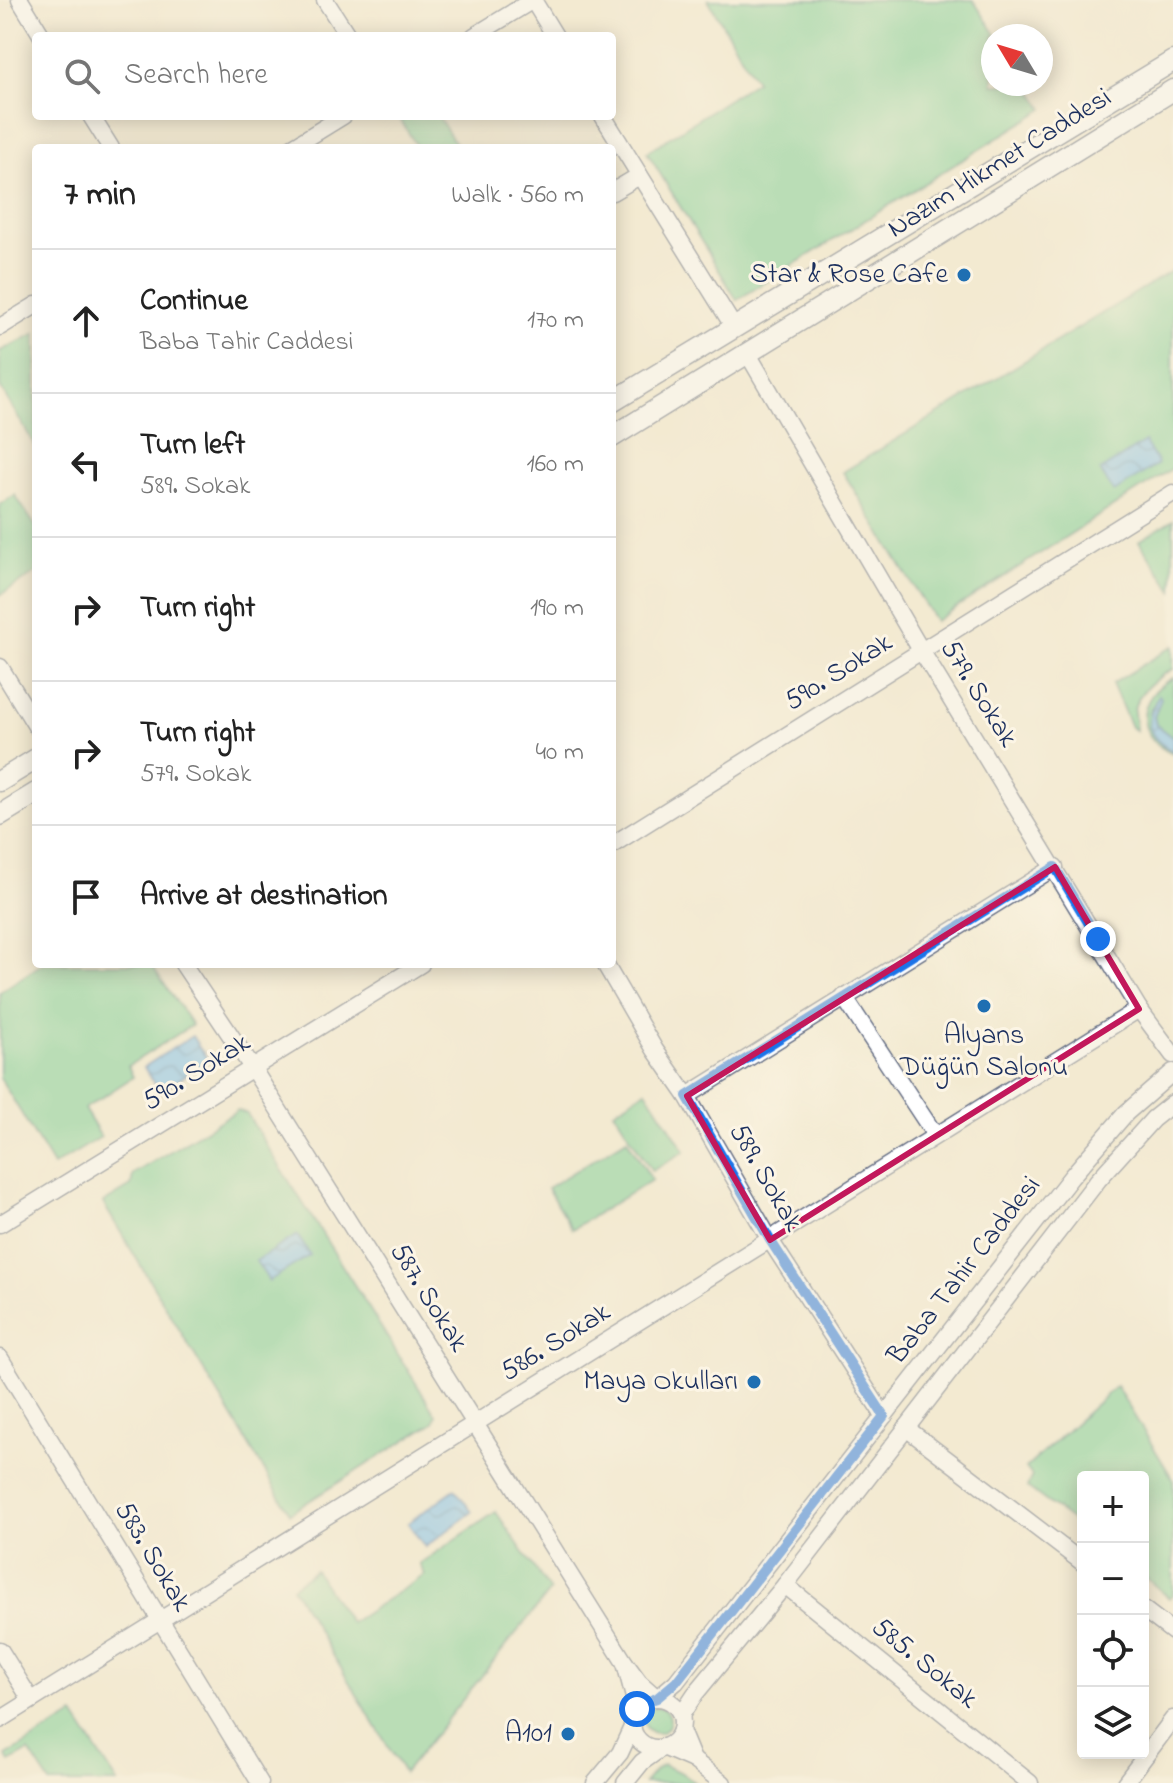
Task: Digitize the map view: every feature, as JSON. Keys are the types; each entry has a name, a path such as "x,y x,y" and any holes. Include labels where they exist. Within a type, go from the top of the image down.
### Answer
{"main road":[{"name":"Nazım Hikmet Caddesi","path":"616,400 1173,61"},
{"name":"Nazım Hikmet Caddesi","path":"616,435 1173,90"},
{"path":"0,781 32,761"},
{"path":"0,815 32,795"}],"street":[{"path":"20,0 40,32"},
{"path":"325,0 345,32"},
{"path":"481,32 533,0 553,32"},
{"path":"94,120 108,144"},
{"path":"298,144 336,120"},
{"path":"605,120 735,329"},
{"path":"616,190 639,176"},
{"path":"0,327 32,307"},
{"name":"579. Sokak","path":"748,354 922,652 1139,1009 1173,1055"},
{"name":"590. Sokak","path":"616,843 1173,493"},
{"path":"0,667 32,719"},
{"path":"687,1096 1055,867"},
{"name":"587. Sokak","path":"186,968 253,1069 625,1663"},
{"name":"590. Sokak","path":"0,1224 415,968"},
{"name":"589. Sokak","path":"607,968 655,1050 687,1096 770,1240 884,1416"},
{"path":"844,997 935,1135"},
{"name":"586. Sokak","path":"0,1720 1139,1009"},
{"name":"Baba Tahir Caddesi","path":"657,1698 676,1682 1071,1177 1126,1113 1173,1072"},
{"name":"Baba Tahir Caddesi","path":"681,1723 695,1694 785,1585 1098,1180 1153,1119 1173,1103"},
{"name":"583. Sokak","path":"0,1358 260,1783"},
{"path":"906,1428 1077,1558"},
{"name":"585. Sokak","path":"785,1585 1030,1783"},
{"path":"1149,1614 1173,1632"},
{"path":"0,1650 31,1700"},
{"path":"625,1663 639,1682 657,1698 672,1703 693,1760"},
{"path":"625,1663 639,1740 693,1760 723,1783"},
{"path":"595,1783 620,1753 642,1703 657,1698"},
{"path":"1125,1783 1173,1719"},
{"path":"625,1783 642,1762 671,1744 681,1723"}],"highlighted area":[{"path":"1055,867 1139,1009 770,1240 687,1096"}],"green space":[{"path":"708,0 973,0 989,24 981,24 981,96 1036,96 1044,109 737,300 647,152 756,81"},
{"path":"400,120 440,120 456,144 416,144"},
{"path":"1173,270 1173,468 935,621 843,472"},
{"path":"32,335 32,440 0,387 0,351"},
{"path":"15,495 32,521 32,575 0,595 0,504"},
{"path":"1173,520 1173,591 1139,541"},
{"path":"1173,646 1173,669 1148,686 1135,704 1136,731 1131,727 1112,684"},
{"path":"1173,678 1173,738 1156,725 1154,717 1161,698 1159,696 1151,709 1149,727 1173,754 1151,738 1144,717 1151,696"},
{"path":"36,968 154,968 192,1025 128,1066 133,1077 84,1109 101,1137 53,1166 0,1078 0,992"},
{"path":"646,1090 685,1151 652,1171 614,1111"},
{"path":"238,1110 247,1114 436,1415 434,1422 290,1513 103,1203 131,1186 133,1174"},
{"path":"627,1139 652,1180 572,1229 547,1188"},
{"path":"1116,1386 1173,1479 1173,1593 1169,1598 1149,1580 1149,1471 1077,1471 1077,1524 1027,1487 1032,1476 1026,1468"},
{"path":"496,1512 550,1591 404,1773 292,1587 315,1570 350,1623 425,1575 419,1564"},
{"path":"657,1707 666,1711 670,1720 666,1729 657,1733 648,1729 644,1720 648,1711"},
{"path":"74,1715 118,1783 50,1783 29,1751 10,1762 6,1756"},
{"path":"663,1765 682,1773 695,1783 644,1783"}],"water":[{"path":"1145,442 1158,464 1114,492 1100,471"},
{"path":"1159,695 1161,698 1154,717 1156,725 1173,738 1173,751 1157,740 1150,728 1149,720"},
{"path":"192,1036 208,1060 160,1092 144,1067"},
{"path":"297,1235 310,1255 269,1281 256,1261"},
{"path":"455,1489 472,1512 425,1547 408,1523"}],"place":[{"name":"Star & Rose Cafe","path":"964,275"},
{"name":"Alyans Düğün Salonu","path":"984,1006"},
{"name":"Maya Okulları","path":"754,1382"},
{"name":"A101","path":"568,1734"}],"route":[{"path":"637,1709 676,1682 884,1416 770,1240 687,1096 1055,867 1098,939"}]}
